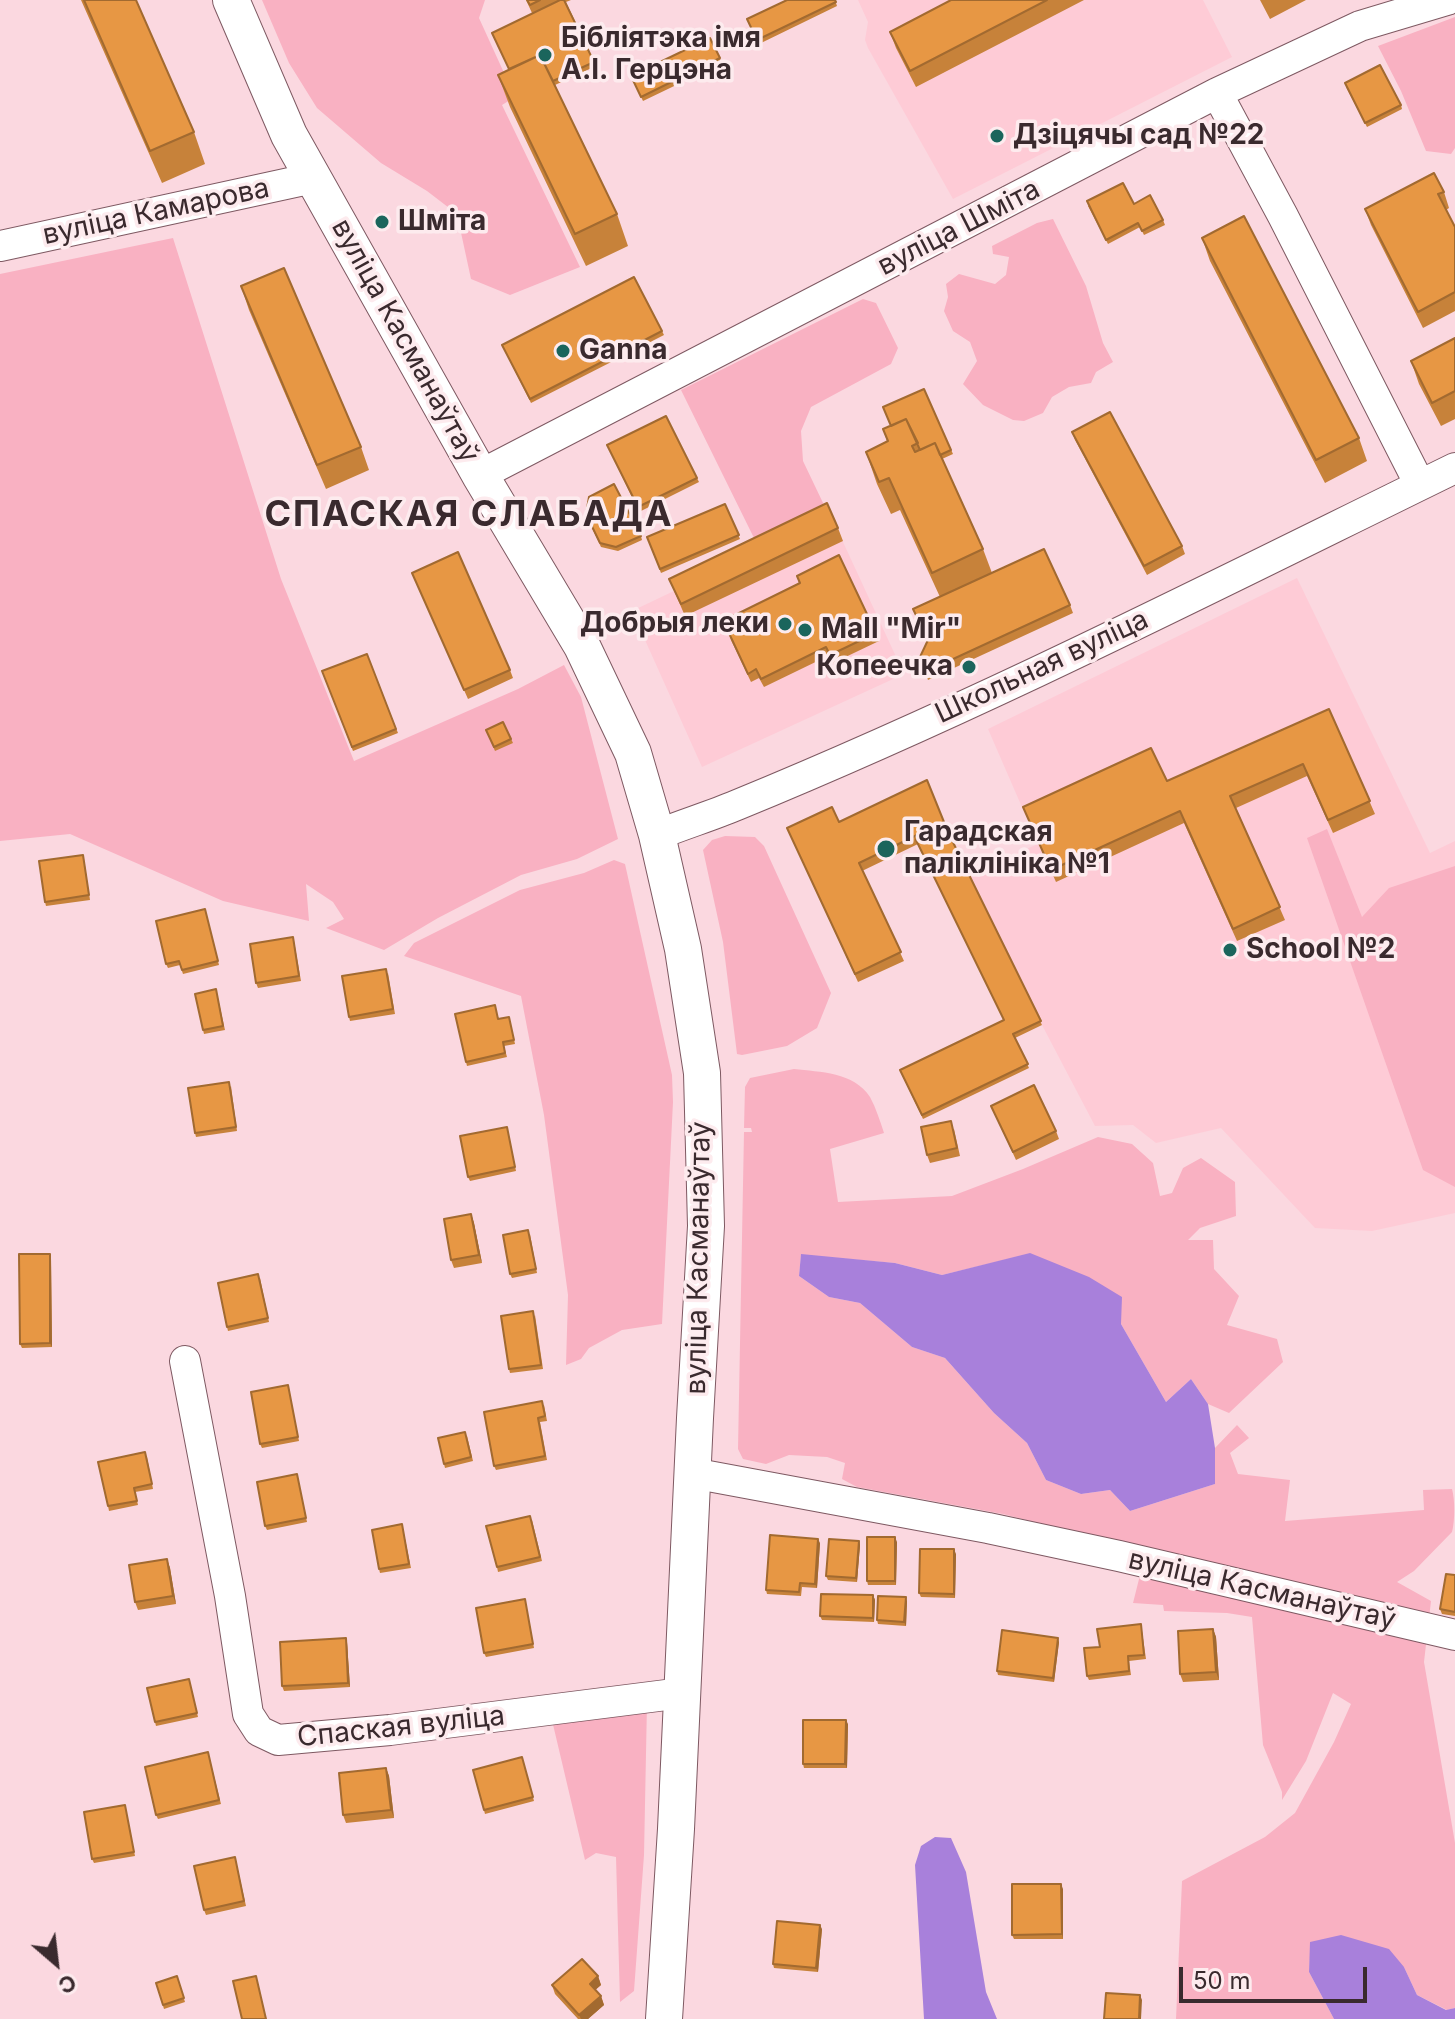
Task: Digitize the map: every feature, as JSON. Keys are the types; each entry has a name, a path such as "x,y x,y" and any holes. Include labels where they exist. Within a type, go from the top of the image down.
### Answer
{"main road":[{"name":"вуліца Касманаўтаў","path":"231,0 289,135 480,475 582,646 633,753 657,835 683,949 702,1073 706,1226 676,1829 659,2017"}],"street":[{"name":"вуліца Шміта","path":"480,475 1217,93 1360,26 1447,0"},
{"path":"1217,93 1420,485"},
{"name":"вуліца Камарова","path":"0,246 313,178"},
{"name":"Школьная вуліца","path":"657,835 736,805 930,721 1455,468"},
{"name":"Спаская вуліца","path":"185,1361 230,1596 248,1714 259,1731 278,1740 390,1730 682,1693"},
{"name":"вуліца Касманаўтаў","path":"692,1473 988,1528 1455,1635"}],"shaded area":[{"path":"262,0 485,0 479,18 515,97 502,105 580,267 510,295 471,279 457,214 381,163 317,108 289,63"},
{"name":"Дзіцячы сад №22","path":"858,0 1203,0 1232,57 953,199 868,48 865,40 868,22"},
{"path":"1455,17 1455,148 1451,154 1426,151 1378,46"},
{"path":"1053,219 1086,286 1103,343 1113,362 1096,372 1091,383 1069,387 1052,397 1043,413 1024,421 1013,420 983,405 963,384 977,361 970,342 953,331 944,311 948,297 946,284 959,274 995,284 1006,275 1009,257 993,254 992,246 1037,223"},
{"path":"173,238 281,579 354,761 518,689 564,665 581,697 618,839 577,859 521,875 384,950 326,928 344,919 333,902 306,884 309,921 223,901 70,834 0,841 0,274"},
{"path":"863,299 876,303 898,348 891,364 811,407 801,431 803,461 824,505 754,538 681,390"},
{"path":"831,516 904,674 702,767 632,611"},
{"name":"School №2","path":"1297,578 1430,853 1455,841 1455,1213 1372,1231 1315,1228 1221,1128 1156,1143 1133,1125 1095,1126 968,874 1038,844 988,729"},
{"path":"1327,829 1362,917 1389,888 1455,866 1455,1187 1423,1170 1307,838"},
{"path":"725,836 755,837 764,846 831,993 817,1028 787,1046 742,1055 737,1054 723,942 703,850 712,840"},
{"path":"614,860 625,864 672,1075 662,1324 622,1330 589,1348 581,1359 566,1365 568,1295 544,1115 521,996 404,956 414,943 520,890 584,873"},
{"path":"794,1069 836,1075 855,1082 870,1097 884,1133 830,1149 838,1202 952,1196 1098,1137 1132,1144 1153,1163 1160,1196 1172,1193 1183,1168 1201,1158 1235,1182 1236,1216 1200,1228 1188,1240 1213,1240 1214,1269 1239,1296 1227,1325 1277,1339 1283,1362 1229,1413 1208,1404 1191,1379 1166,1402 1121,1324 1030,1254 942,1275 895,1263 801,1255 799,1276 829,1297 860,1303 912,1347 945,1358 994,1413 1027,1443 1046,1480 1081,1494 1110,1490 1130,1511 1215,1484 1215,1448 1237,1425 1249,1438 1230,1453 1238,1474 1290,1480 1285,1521 1424,1510 1423,1490 1452,1489 1452,1532 1414,1571 1397,1582 1431,1601 1424,1662 1455,1843 1455,2008 1447,2010 1417,1995 1404,1967 1311,1942 1309,1972 1334,2019 1176,2019 1182,1881 1265,1837 1295,1813 1351,1704 1333,1693 1306,1761 1282,1800 1282,1792 1263,1745 1252,1617 1164,1611 1163,1605 1133,1603 1142,1567 1123,1545 1003,1514 857,1487 842,1479 845,1463 827,1457 789,1455 766,1464 743,1459 738,1449 744,1132 752,1132 751,1128 744,1128 745,1087 750,1078"},
{"path":"1030,1253 1089,1277 1122,1297 1121,1324 1166,1402 1191,1379 1208,1404 1215,1448 1215,1484 1130,1511 1110,1490 1081,1494 1046,1480 1027,1443 994,1413 945,1358 912,1347 860,1303 829,1297 799,1276 801,1254 895,1263 942,1275"},
{"path":"647,1703 644,1855 634,1991 620,2002 616,1857 596,1853 585,1860 551,1716"},
{"path":"935,1837 951,1838 966,1872 986,1992 997,2019 924,2019 915,1865 921,1846"},
{"path":"1341,1935 1389,1949 1404,1967 1417,1995 1446,2010 1455,2008 1455,2019 1334,2019 1309,1972 1310,1942"}],"building":[{"path":"84,0 136,0 194,132 150,151"},
{"path":"564,0 594,62 553,81 540,55 509,69 492,33"},
{"path":"787,0 836,2 757,40 747,19"},
{"path":"951,0 1047,0 910,71 890,32"},
{"path":"710,38 720,58 641,97 631,76"},
{"path":"540,55 617,214 575,234 498,75"},
{"path":"1380,65 1401,105 1365,123 1345,83"},
{"path":"1434,173 1444,192 1438,194 1455,227 1455,292 1418,312 1365,209"},
{"path":"1123,183 1134,204 1150,195 1163,220 1142,231 1138,223 1106,240 1087,201"},
{"path":"1244,216 1359,438 1316,460 1202,238"},
{"path":"284,268 361,447 317,465 241,286"},
{"path":"634,277 662,331 530,399 502,345"},
{"path":"1455,338 1455,391 1432,403 1411,361"},
{"path":"924,389 951,450 940,455 935,443 920,450 906,419 891,426 883,407"},
{"path":"1110,412 1182,546 1144,566 1072,432"},
{"path":"666,416 697,478 638,507 607,445"},
{"path":"906,419 918,443 912,446 915,452 935,443 983,549 932,573 889,478 879,482 866,452 888,441 883,429"},
{"path":"614,484 641,536 616,547 600,543 586,514 589,497"},
{"path":"827,503 838,528 681,604 669,579"},
{"path":"725,504 739,535 660,569 647,537"},
{"path":"1044,549 1070,605 925,672 919,659 928,640 913,609"},
{"path":"458,552 510,670 464,690 412,573"},
{"name":"Mall \"Mir\"","path":"839,555 876,633 830,655 826,647 761,679 756,669 748,674 728,631 736,627 731,617 800,583 797,576"},
{"path":"367,654 396,729 352,747 322,671"},
{"path":"1329,709 1370,801 1328,820 1303,764 1230,796 1280,907 1233,929 1180,811 1051,870 1023,807 1151,748 1167,781"},
{"path":"503,722 511,739 494,747 486,730"},
{"path":"927,780 944,822 859,863 901,952 855,974 787,828 832,807 839,822"},
{"path":"945,826 1041,1021 1013,1034 1028,1064 922,1115 900,1070 1004,1020 916,840"},
{"path":"83,855 89,895 45,902 39,861"},
{"path":"205,909 218,961 182,970 179,961 166,964 156,921"},
{"path":"293,937 299,976 256,983 250,944"},
{"path":"386,969 393,1009 349,1017 342,976"},
{"path":"216,989 223,1026 203,1030 195,994"},
{"path":"495,1005 498,1019 509,1017 514,1040 503,1042 505,1053 466,1062 455,1014"},
{"path":"229,1082 236,1127 195,1133 188,1088"},
{"path":"1034,1085 1056,1131 1013,1152 991,1106"},
{"path":"951,1121 957,1148 927,1155 921,1127"},
{"path":"507,1127 515,1167 468,1177 460,1136"},
{"path":"471,1214 479,1255 451,1260 444,1219"},
{"path":"528,1230 536,1269 510,1274 503,1235"},
{"path":"19,1254 50,1254 50,1343 20,1344"},
{"path":"258,1274 268,1318 227,1327 218,1283"},
{"path":"533,1311 541,1365 509,1369 501,1316"},
{"path":"288,1385 298,1437 260,1444 251,1392"},
{"path":"542,1401 545,1416 538,1418 545,1456 494,1466 484,1412"},
{"path":"465,1432 471,1457 444,1464 438,1438"},
{"path":"145,1452 152,1484 134,1488 137,1501 108,1506 98,1462"},
{"path":"297,1474 306,1518 265,1526 257,1482"},
{"path":"530,1516 540,1557 497,1567 486,1526"},
{"path":"402,1524 409,1564 379,1569 372,1530"},
{"path":"770,1535 818,1539 815,1584 800,1583 799,1592 766,1590"},
{"path":"867,1537 895,1537 895,1581 867,1581"},
{"path":"829,1539 859,1541 856,1578 826,1576"},
{"path":"920,1549 954,1549 954,1594 919,1593"},
{"path":"167,1559 173,1596 135,1602 129,1565"},
{"path":"1446,1574 1455,1575 1455,1612 1440,1609"},
{"path":"821,1594 873,1595 873,1618 820,1616"},
{"path":"878,1596 906,1597 904,1622 877,1620"},
{"path":"525,1599 533,1644 484,1653 476,1608"},
{"path":"1141,1624 1144,1655 1128,1656 1129,1671 1087,1676 1084,1648 1100,1647 1097,1629"},
{"path":"1213,1629 1216,1672 1180,1674 1178,1631"},
{"path":"1002,1630 1058,1638 1053,1678 997,1671"},
{"path":"346,1638 348,1683 282,1686 280,1642"},
{"path":"189,1679 197,1713 155,1722 147,1688"},
{"path":"803,1720 846,1720 845,1764 803,1764"},
{"path":"208,1752 219,1800 156,1815 145,1767"},
{"path":"522,1757 533,1797 484,1810 473,1770"},
{"path":"386,1768 391,1810 343,1815 339,1773"},
{"path":"125,1805 134,1852 92,1859 84,1812"},
{"path":"235,1857 244,1901 204,1910 194,1866"},
{"path":"1012,1884 1061,1884 1062,1934 1012,1935"},
{"path":"777,1921 820,1925 816,1968 773,1964"},
{"path":"582,1959 598,1976 590,1984 601,1996 579,2015 552,1985"},
{"path":"177,1976 184,1998 163,2005 156,1983"},
{"path":"256,1976 266,2019 242,2019 233,1981"},
{"path":"1106,1993 1140,1995 1139,2019 1104,2019"}],"place":[{"name":"Бібліятэка імя А.І. Герцэна","path":"545,55"},
{"name":"Дзіцячы сад №22","path":"997,136"},
{"name":"Шміта","path":"382,222"},
{"name":"Ganna","path":"563,351"},
{"name":"Добрыя леки","path":"785,624"},
{"name":"Mall \"Mir\"","path":"805,630"},
{"name":"Копеечка","path":"969,667"},
{"name":"Гарадская паліклініка №1","path":"886,849"},
{"name":"School №2","path":"1230,950"}],"district":[{"name":"СПАСКАЯ СЛАБАДА","path":"469,515"}]}
